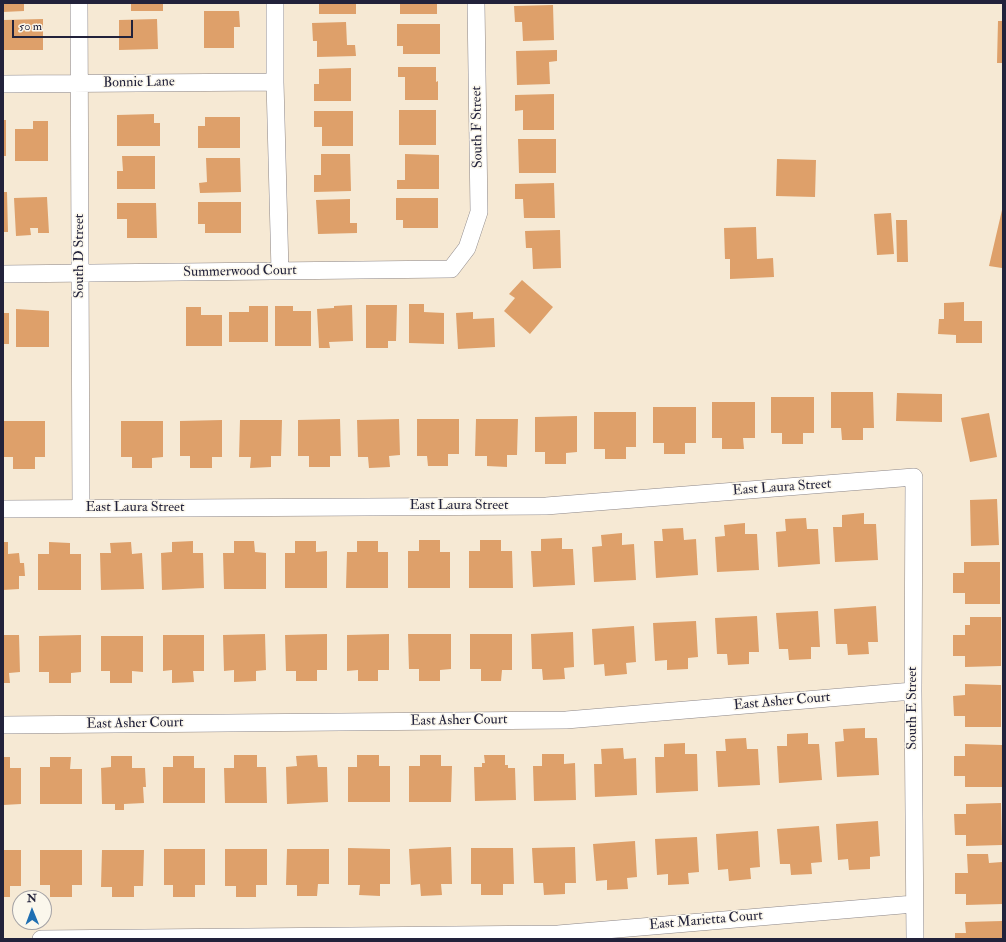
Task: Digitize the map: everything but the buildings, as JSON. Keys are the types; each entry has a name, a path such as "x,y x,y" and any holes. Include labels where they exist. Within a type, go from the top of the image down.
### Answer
{"street":[{"name":"South D Street","path":"79,3 82,509"},
{"path":"275,3 275,82 280,271"},
{"name":"South F Street","path":"467,248 479,212 476,3"},
{"name":"Bonnie Lane","path":"3,84 275,82"},
{"name":"Summerwood Court","path":"3,274 451,269 467,248"},
{"name":"East Laura Street","path":"3,509 546,506 914,478"},
{"name":"South E Street","path":"914,478 913,691 915,939"},
{"name":"East Asher Court","path":"3,725 566,720 913,691"},
{"name":"East Marietta Court","path":"41,939 558,934 914,904"}]}
